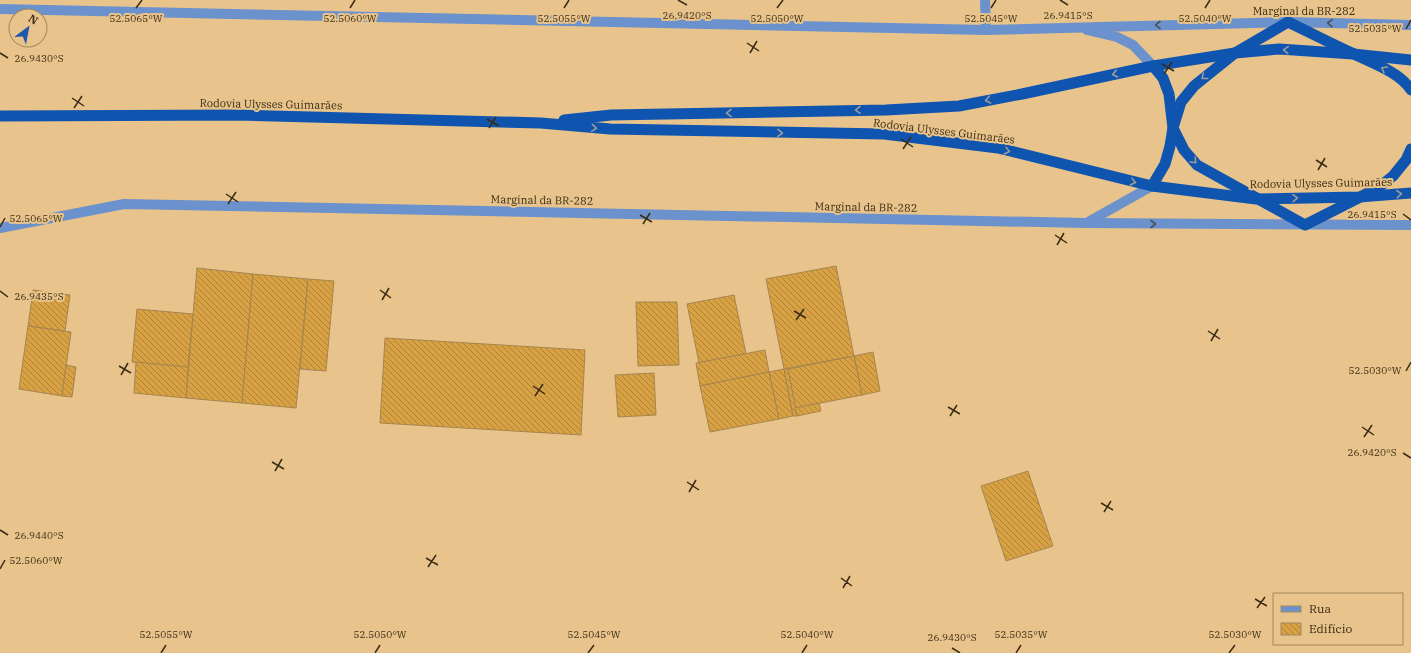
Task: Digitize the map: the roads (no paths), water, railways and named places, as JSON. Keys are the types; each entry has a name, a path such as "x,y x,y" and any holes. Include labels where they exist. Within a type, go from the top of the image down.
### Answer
{"highway":[{"path":"1152,186 1165,164 1173,128 1182,102 1194,86 1235,53 1288,22 1377,64 1398,76 1409,86 1411,90"},
{"name":"Rodovia Ulysses Guimarães","path":"541,123 611,115 886,110 959,106 1153,66 1235,53 1279,49 1411,60"},
{"path":"1153,66 1163,78 1169,94 1173,128 1184,150 1197,165 1305,225 1378,188 1394,176 1406,160 1411,149"},
{"name":"Rodovia Ulysses Guimarães","path":"0,116 239,115 541,123 610,129 750,133 884,134 998,148 1152,186 1256,199 1359,197 1411,193"}],"street":[{"path":"985,0 986,30"},
{"name":"Marginal da BR-282","path":"0,9 986,30 1288,22 1411,25"},
{"name":"Marginal da BR-282","path":"1076,27 1122,40 1132,46 1153,66"},
{"path":"1086,223 1152,186"},
{"name":"Marginal da BR-282","path":"0,228 124,204 1086,223 1411,225"}]}
